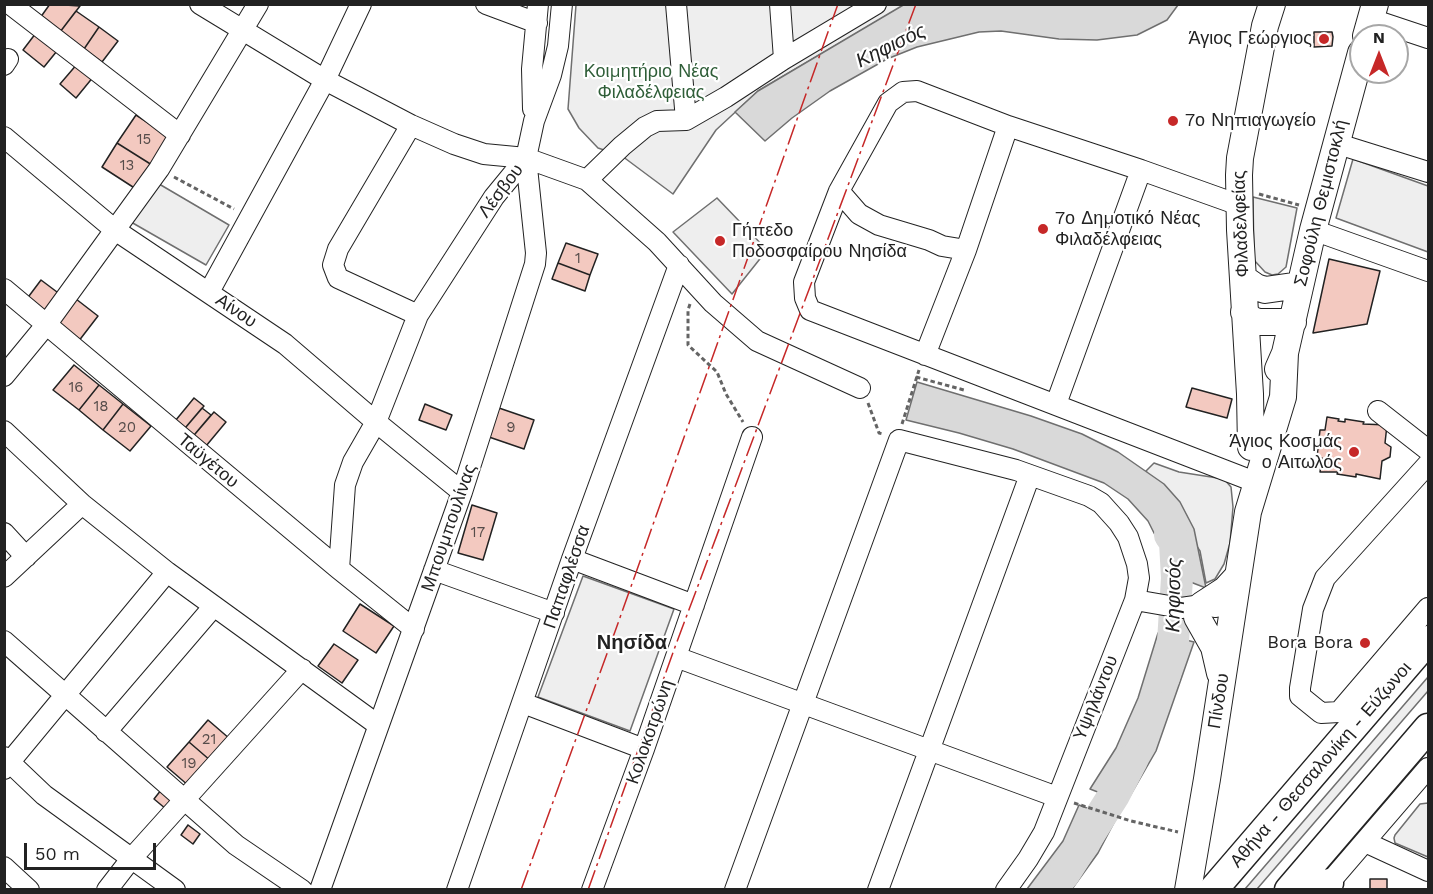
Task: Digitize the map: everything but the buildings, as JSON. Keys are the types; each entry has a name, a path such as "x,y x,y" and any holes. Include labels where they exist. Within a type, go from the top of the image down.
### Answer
{"highway":[{"name":"Αθήνα - Θεσσαλονίκη - Εύζωνοι","path":"1213,890 1428,640"},
{"path":"1289,890 1428,728"}],"main road":[{"name":"Φιλαδελφείας","path":"1251,447 1239,197 1240,158 1265,26 1272,4"},
{"name":"Σοφούλη Θεμιστοκλή","path":"1248,512 1251,447 1266,396 1285,353 1335,143 1352,84"},
{"path":"1243,278 1265,290 1300,285"},
{"path":"1244,312 1252,320 1259,322 1293,322"},
{"name":"Σοφούλη Θεμιστοκλή","path":"1248,512 1283,398 1285,353"},
{"name":"Πίνδου","path":"1188,890 1248,512"},
{"path":"1222,685 1214,647 1194,610 1225,590 1237,577"}],"street":[{"path":"10,4 36,13 180,135"},
{"path":"200,4 325,80 411,125 484,154 526,158 534,121 551,75 558,46 562,4"},
{"path":"4,376 46,326 159,169 258,4"},
{"path":"209,292 325,80 361,4"},
{"path":"486,4 537,14 532,69 534,121"},
{"path":"676,4 686,120"},
{"path":"780,4 784,59"},
{"path":"588,180 645,127 657,121 686,120 876,4"},
{"path":"1371,20 1428,38"},
{"path":"1239,197 1141,170 1008,126 917,91 903,92 888,103 838,191 804,282 805,298 810,310 1250,480"},
{"path":"411,125 338,249 333,265 338,278 418,315"},
{"path":"925,355 966,250 1008,126"},
{"name":"Αίνου","path":"4,137 115,230 285,344 462,492"},
{"path":"1335,143 1428,172"},
{"name":"Λέσβου","path":"339,569 345,485 353,462 376,422 418,315 494,197 526,158 588,180 657,242 695,285 757,341 860,388"},
{"name":"Μπουμπουλίνας","path":"320,890 462,492 535,264 536,253 526,158"},
{"path":"1056,404 1141,170"},
{"path":"838,191 859,214 879,225 942,246 966,250"},
{"path":"1316,220 1428,271"},
{"name":"Παπαφλέσσα","path":"457,890 572,560 679,265"},
{"name":"Ταϋγέτου","path":"4,289 414,629"},
{"path":"1378,411 1428,450"},
{"path":"4,431 82,504 167,572 378,725"},
{"name":"Κολοκοτρώνη","path":"592,890 644,749 752,437"},
{"path":"735,890 899,440 1030,475 1089,496 1112,513 1128,537 1139,578 1135,600 1231,616"},
{"path":"1428,464 1325,578 1313,609 1300,696 1321,713 1339,712 1428,608"},
{"path":"878,890 1030,475"},
{"path":"4,577 82,504"},
{"path":"4,533 26,556"},
{"path":"572,560 694,605"},
{"path":"434,570 554,613"},
{"path":"167,572 65,696 6,763 44,795 175,890"},
{"name":"Υψηλάντου","path":"1006,890 1039,841 1135,600"},
{"path":"106,732 214,606"},
{"path":"4,641 236,845 302,890"},
{"path":"676,657 1057,797"},
{"path":"106,890 131,859 302,669"},
{"path":"523,703 644,749"},
{"path":"1324,887 1428,768"},
{"path":"1365,842 1428,871"},
{"path":"4,867 29,890"}],"path":[{"path":"159,169 250,217"},
{"path":"1239,197 1316,220"},
{"path":"695,285 688,310 688,345 717,372 726,394 752,437"},
{"path":"903,417 915,380"},
{"path":"860,388 871,408 879,433 899,440"},
{"path":"1057,797 1131,820 1197,836"}],"green space":[{"name":"Κοιμητήριο Νέας Φιλαδέλφειας","path":"576,5 905,5 758,91 716,130 673,194 622,156 598,148 579,128 568,109"},
{"path":"1353,159 1428,186 1428,252 1336,218"},
{"path":"154,181 229,225 206,265 131,222"},
{"path":"1253,197 1297,208 1286,267 1278,274 1272,275 1265,272 1254,260"},
{"name":"Γήπεδο Ποδοσφαίρου Νησίδα","path":"717,198 767,250 732,294 673,232"},
{"path":"1154,463 1179,472 1224,479 1231,487 1233,507 1230,543 1224,564 1215,579 1206,583 1200,551 1146,471"},
{"path":"583,576 674,609 630,731 538,697"},
{"path":"1428,677 1428,691 1257,889 1245,889"},
{"path":"1428,803 1428,857 1395,843 1394,838 1420,804"}],"water":[{"path":"905,4 1178,5 1167,20 1137,35 1097,40 1059,39 1001,31 979,32 917,47 887,59 830,91 765,141 735,112 758,91"},
{"path":"917,382 1031,416 1082,434 1118,452 1164,484 1180,502 1194,529 1206,588 1167,573 1161,547 1148,521 1128,499 1104,483 1013,449 906,420"},
{"path":"1158,633 1194,642 1156,751 1126,803 1090,789 1116,748 1138,698"},
{"path":"1079,805 1116,819 1098,853 1072,889 1027,889 1063,841"}],"waterway":[{"name":"Κηφισός","path":"1164,677 1173,642 1177,578 1175,542 1170,535"},
{"name":"Κηφισός","path":"1050,890 1064,874 1114,795 1132,760"}],"power":[{"path":"521,890 838,4"},
{"path":"588,890 675,647 916,4"}],"place":[{"name":"Άγιος Γεώργιος","path":"1324,39"},
{"name":"7ο Νηπιαγωγείο","path":"1173,121"},
{"name":"7ο Δημοτικό Νέας Φιλαδέλφειας","path":"1043,229"},
{"name":"Γήπεδο Ποδοσφαίρου Νησίδα","path":"720,241"},
{"name":"Άγιος Κοσμάς ο Αιτωλός","path":"1354,452"},
{"name":"Bora Bora","path":"1365,643"}],"district":[{"name":"Νησίδα","path":"632,643"}]}
